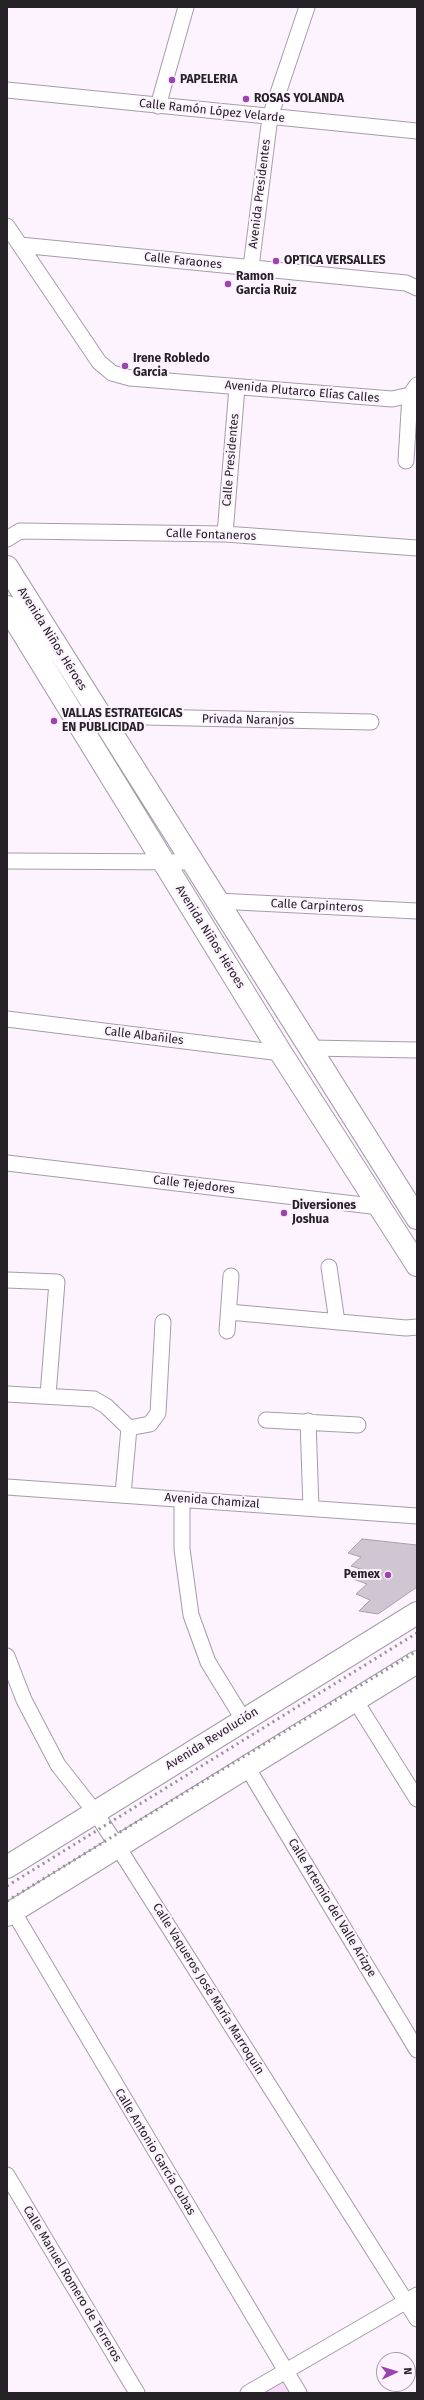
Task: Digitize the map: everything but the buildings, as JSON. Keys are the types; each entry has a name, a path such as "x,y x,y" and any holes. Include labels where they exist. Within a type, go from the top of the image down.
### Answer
{"main road":[{"name":"Avenida Niños Héroes","path":"7,568 417,1218"},
{"name":"Avenida Niños Héroes","path":"7,607 281,1053 417,1265"},
{"name":"Avenida Revolución","path":"7,1866 417,1613"},
{"path":"10,1913 417,1662"}],"street":[{"path":"158,106 186,7"},
{"name":"Avenida Presidentes","path":"251,267 270,117 307,7"},
{"name":"Calle Ramón López Velarde","path":"7,90 417,131"},
{"name":"Avenida Plutarco Elías Calles","path":"7,226 99,362 112,373 130,378 392,399 413,390"},
{"name":"Calle Faraones","path":"20,245 406,282 417,288"},
{"name":"Calle Presidentes","path":"225,534 237,387"},
{"path":"406,461 413,390"},
{"name":"Calle Fontaneros","path":"7,539 20,531 225,534 417,548"},
{"name":"Privada Naranjos","path":"101,716 371,722"},
{"path":"7,861 192,862"},
{"name":"Calle Carpinteros","path":"217,901 417,911"},
{"name":"Calle Albañiles","path":"7,1019 281,1053"},
{"path":"310,1048 417,1050"},
{"name":"Calle Tejedores","path":"7,1163 380,1207"},
{"path":"328,1267 337,1322"},
{"path":"227,1331 231,1276"},
{"path":"7,1280 57,1282 48,1395"},
{"path":"229,1312 406,1328 417,1327"},
{"path":"129,1428 150,1424 158,1413 163,1322"},
{"path":"7,1394 48,1395 98,1400 129,1428"},
{"path":"266,1420 308,1421 358,1425"},
{"path":"308,1421 311,1508"},
{"path":"123,1494 129,1428"},
{"name":"Avenida Chamizal","path":"7,1487 123,1494 417,1516"},
{"path":"182,1499 182,1549 191,1615 208,1662 243,1719"},
{"name":"Calle Vaqueros José María Marroquín","path":"7,1656 7,1660 24,1700 58,1765 95,1812 412,2298 417,2319"},
{"path":"355,1700 417,1799"},
{"name":"Calle Artemio del Valle Arizpe","path":"247,1767 417,2050"},
{"name":"Calle Antonio García Cubas","path":"10,1913 298,2393"},
{"name":"Calle Manuel Romero de Terreros","path":"7,2176 137,2393"},
{"path":"248,2393 412,2298"}],"shaded area":[{"path":"283,2379 291,2393 258,2393"}],"railway":[{"path":"7,1886 417,1633"},
{"path":"7,1901 417,1651"}],"place":[{"name":"PAPELERIA","path":"172,80"},
{"name":"ROSAS YOLANDA","path":"246,99"},
{"name":"OPTICA VERSALLES","path":"276,261"},
{"name":"Ramon Garcia Ruiz","path":"228,284"},
{"name":"Irene Robledo Garcia","path":"125,366"},
{"name":"VALLAS ESTRATEGICAS EN PUBLICIDAD","path":"54,721"},
{"name":"Diversiones Joshua","path":"284,1213"},
{"name":"Pemex","path":"388,1575"}]}
